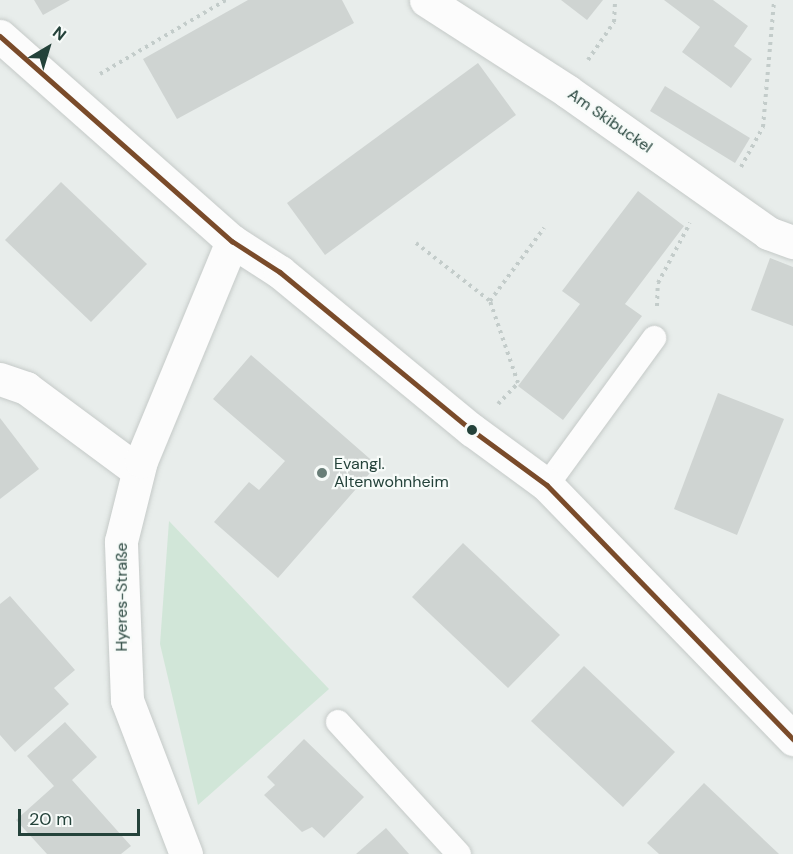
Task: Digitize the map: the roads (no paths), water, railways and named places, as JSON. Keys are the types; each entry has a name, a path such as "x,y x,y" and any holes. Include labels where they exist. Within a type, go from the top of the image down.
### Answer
{"street":[{"name":"Am Skibuckel","path":"426,0 567,91 768,233 793,242"},
{"path":"0,36 232,241 280,272 472,430 547,484 793,739"},
{"name":"Hyeres-Straße","path":"186,854 123,679 119,560 138,471 232,241"},
{"path":"0,379 26,388 138,471"}],"lane":[{"path":"547,484 654,338"},
{"path":"338,722 459,854"}],"place":[{"name":"Evangl. Altenwohnheim","path":"322,473"}]}
